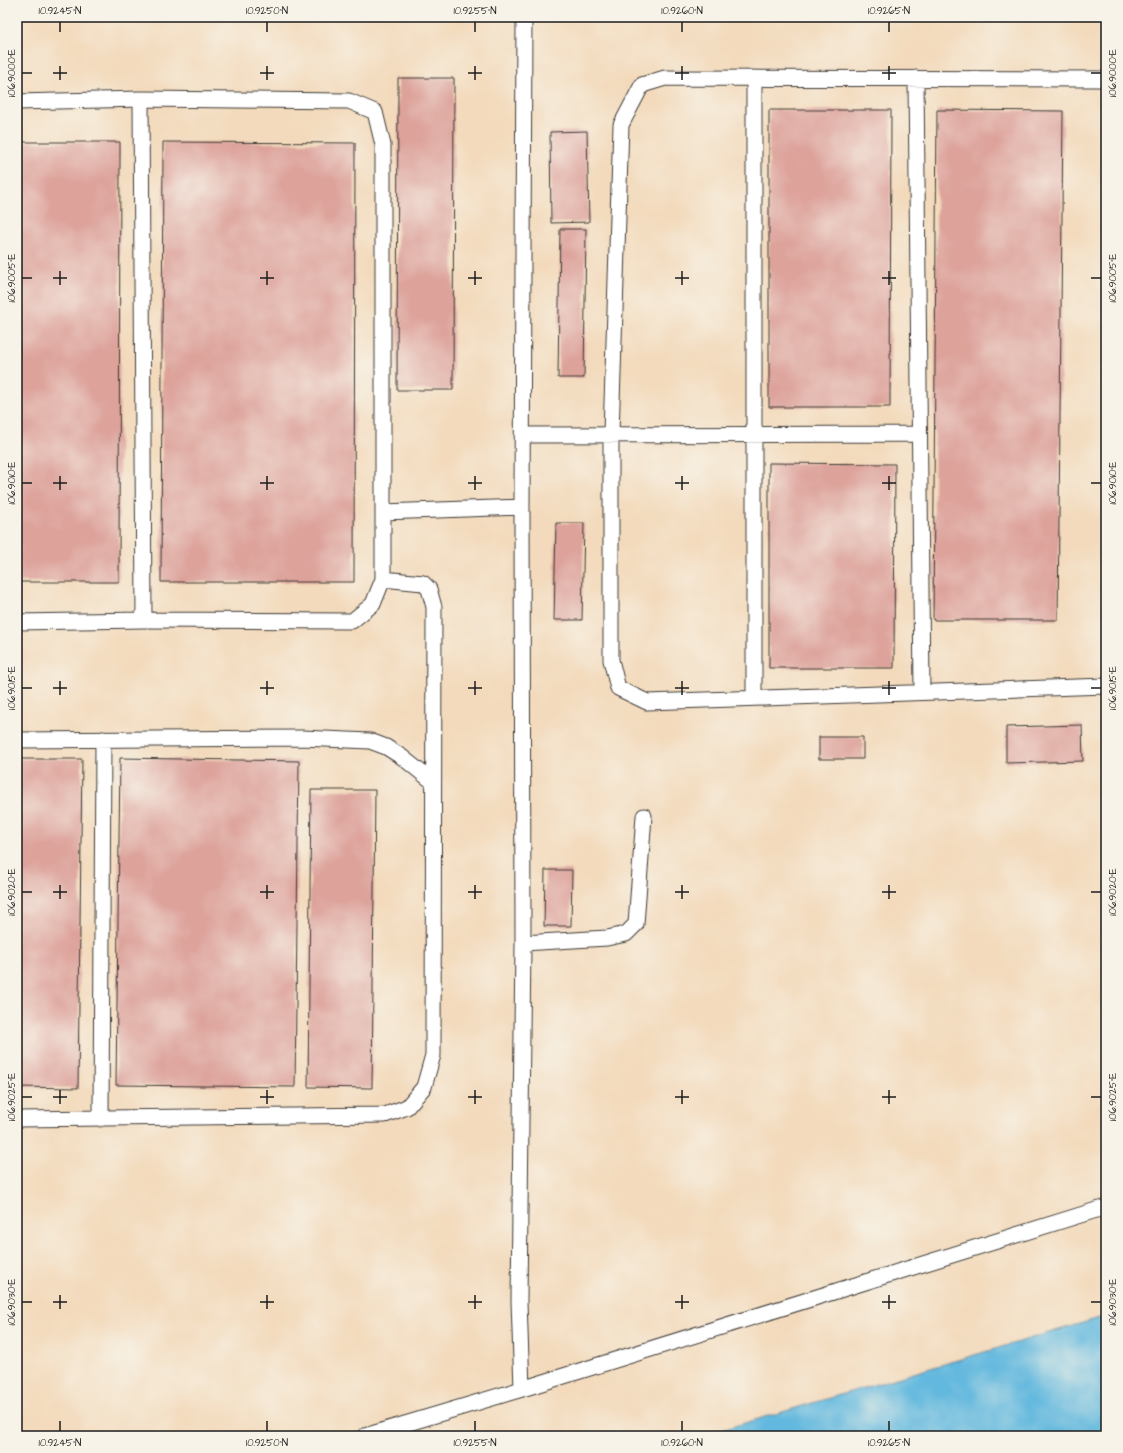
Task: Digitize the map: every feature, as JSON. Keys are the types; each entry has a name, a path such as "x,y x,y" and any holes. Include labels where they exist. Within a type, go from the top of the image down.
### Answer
{"lane":[{"path":"522,1389 519,1301 524,943 522,507 524,17"},
{"path":"1106,79 665,78 642,85 620,125 611,434 611,660 618,688 647,702 1106,686"},
{"path":"754,78 754,698"},
{"path":"916,78 922,692"},
{"path":"17,102 141,99 349,101 375,112 383,145 383,579 373,604 352,621 144,620 17,622"},
{"path":"141,99 144,620"},
{"path":"523,435 919,434"},
{"path":"383,512 522,507"},
{"path":"17,1119 385,1114 407,1107 424,1087 433,1055 434,607 429,589 423,583 383,579"},
{"path":"17,740 302,738 370,741 386,747 433,782"},
{"path":"101,1119 103,739"},
{"path":"524,943 607,938 626,934 636,924 644,816"},
{"path":"365,1436 522,1389 1106,1207"}],"water":[{"path":"1106,1316 1106,1436 701,1436"}],"building":[{"path":"398,78 454,78 453,390 397,390"},
{"path":"769,110 891,110 890,407 769,407"},
{"path":"937,110 1063,111 1058,620 933,620"},
{"path":"587,131 589,222 551,223 550,132"},
{"path":"20,142 120,142 119,582 19,582"},
{"path":"163,142 355,143 354,582 161,582"},
{"path":"560,229 586,229 584,378 558,378"},
{"path":"769,463 895,464 894,668 769,668"},
{"path":"556,523 584,523 582,620 554,620"},
{"path":"1082,725 1083,761 1006,763 1006,727"},
{"path":"819,737 863,737 863,759 819,759"},
{"path":"120,758 299,761 295,1087 116,1085"},
{"path":"17,759 82,759 78,1088 17,1087"},
{"path":"311,790 375,790 372,1088 308,1087"},
{"path":"545,870 572,870 571,926 544,926"}]}
